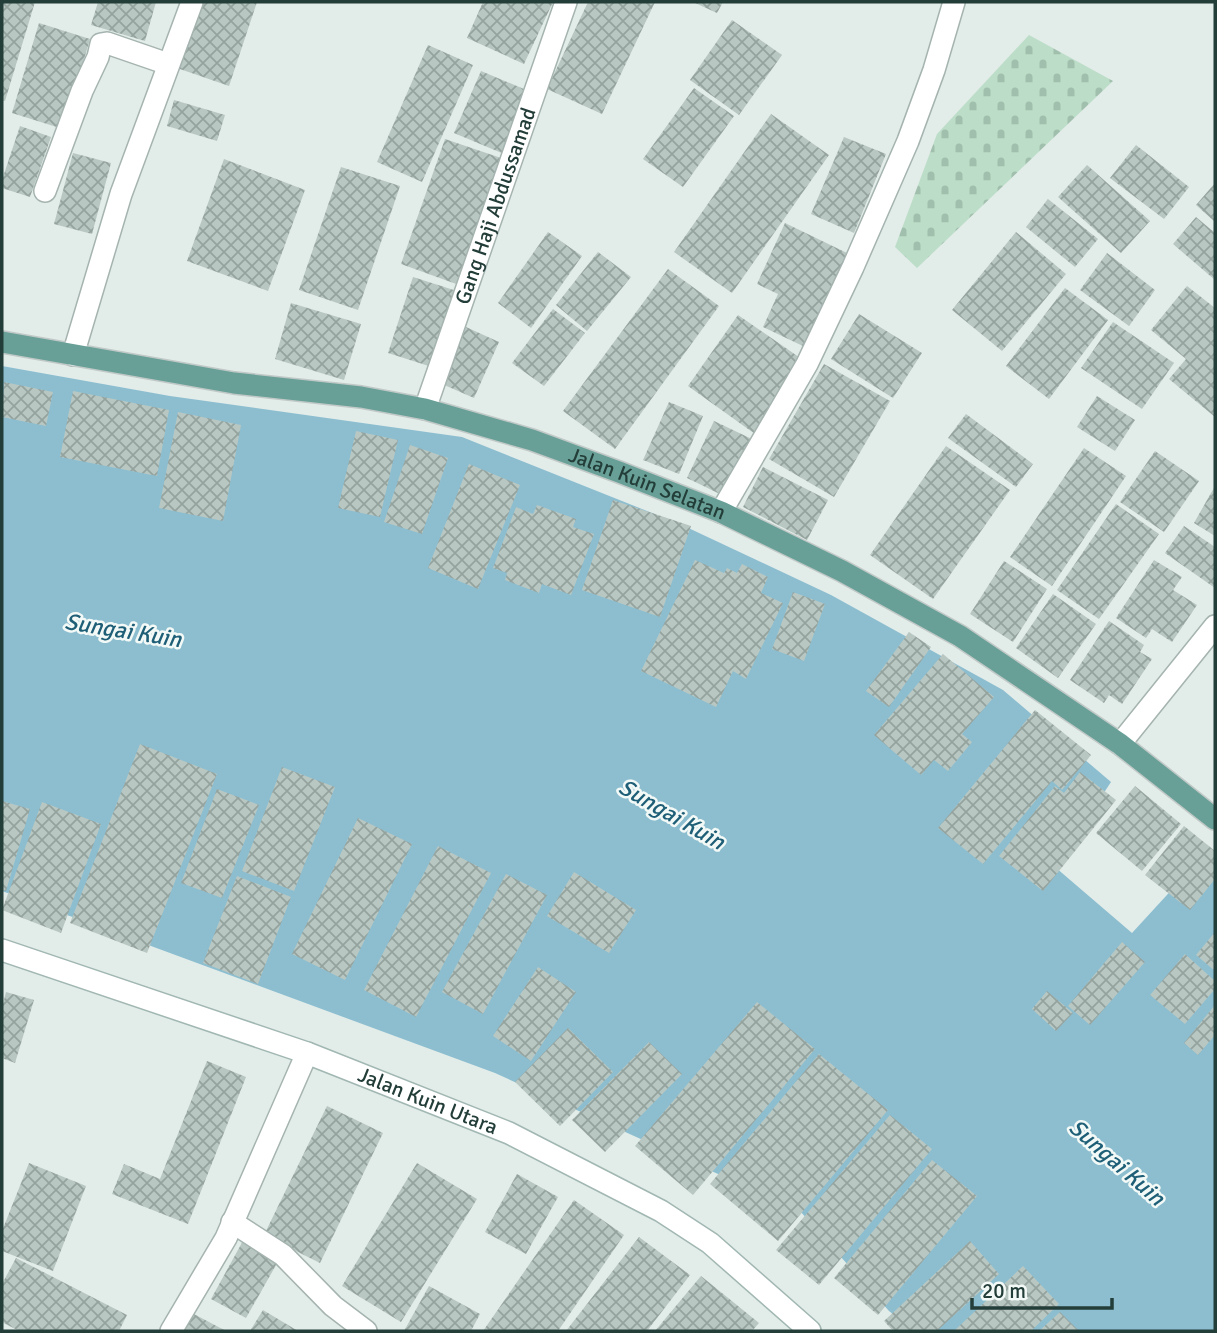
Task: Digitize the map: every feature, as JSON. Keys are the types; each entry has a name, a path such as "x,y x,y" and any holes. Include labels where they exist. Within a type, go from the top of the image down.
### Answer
{"main road":[{"name":"Jalan Kuin Selatan","path":"2,342 234,383 361,397 425,409 532,440 720,512 842,571 960,636 1120,744 1215,819"}],"street":[{"path":"73,355 121,194 192,2"},
{"name":"Gang Haji Abdussamad","path":"425,409 566,2"},
{"path":"720,512 807,364 853,267 908,141 934,70 954,2"},
{"path":"45,191 101,44 107,43 168,64"},
{"path":"1120,744 1215,626"},
{"name":"Jalan Kuin Utara","path":"2,950 307,1053 509,1133 661,1211 710,1243 810,1331"},
{"path":"171,1331 226,1238 307,1053"},
{"path":"232,1222 283,1255 332,1306 366,1331"}],"green space":[{"path":"1029,35 1113,81 917,268 895,247 937,134"}],"water":[{"name":"Sungai Kuin","path":"2,366 170,396 462,437 682,525 831,595 1003,690 1111,782 1055,867 1132,933 1200,859 1215,875 1215,1331 914,1331 889,1311 800,1211 495,1073 2,891"}],"building":[{"path":"2,2 35,2 5,101 2,100"},
{"path":"98,2 156,2 145,41 91,25"},
{"path":"200,2 257,2 229,86 177,68"},
{"path":"483,2 553,2 524,64 467,38"},
{"path":"588,2 655,2 602,114 547,89"},
{"path":"693,2 723,2 717,13"},
{"path":"732,20 782,55 739,115 690,80"},
{"path":"39,23 90,39 63,129 12,113"},
{"path":"428,45 473,65 422,182 377,162"},
{"path":"481,71 531,92 504,154 454,133"},
{"path":"694,88 734,116 683,187 643,159"},
{"path":"174,100 225,115 217,141 167,126"},
{"path":"771,114 829,155 732,293 674,252"},
{"path":"20,126 51,137 30,197 2,188 2,180"},
{"path":"844,137 886,154 854,233 811,214"},
{"path":"445,139 504,159 459,285 401,264"},
{"path":"1136,145 1189,187 1164,219 1110,178"},
{"path":"73,153 111,163 92,234 54,224"},
{"path":"224,159 305,190 268,291 187,261"},
{"path":"1087,165 1150,221 1121,253 1058,197"},
{"path":"341,167 400,186 358,310 299,290"},
{"path":"1215,183 1215,222 1196,205"},
{"path":"1048,199 1098,239 1075,267 1026,227"},
{"path":"1196,217 1215,233 1215,280 1173,244"},
{"path":"785,223 849,254 805,347 763,327 778,294 757,284"},
{"path":"548,232 582,256 531,328 498,303"},
{"path":"1016,232 1066,274 1002,351 952,310"},
{"path":"598,252 631,277 587,331 556,305"},
{"path":"1107,253 1155,290 1129,326 1080,290"},
{"path":"668,269 719,306 615,449 563,411"},
{"path":"413,277 460,292 435,368 388,353"},
{"path":"1187,286 1215,308 1215,417 1169,379 1186,359 1151,330"},
{"path":"1065,288 1108,320 1049,399 1006,366"},
{"path":"291,303 361,324 344,380 275,359"},
{"path":"553,309 585,333 544,386 512,363"},
{"path":"859,314 922,353 893,398 831,359"},
{"path":"738,315 806,362 755,434 688,386"},
{"path":"1113,322 1174,363 1142,409 1081,368"},
{"path":"466,327 499,342 474,398 442,384"},
{"path":"824,364 890,401 834,497 769,459"},
{"path":"4,382 53,392 46,426 2,417"},
{"path":"73,391 169,410 157,476 60,457"},
{"path":"1097,396 1135,420 1115,451 1077,427"},
{"path":"669,402 703,416 679,474 643,460"},
{"path":"178,412 241,425 223,521 159,508"},
{"path":"966,414 1033,464 1016,487 948,438"},
{"path":"714,421 754,440 726,497 687,478"},
{"path":"356,431 398,440 380,517 338,508"},
{"path":"410,445 448,458 422,534 384,522"},
{"path":"946,446 1010,490 933,599 870,555"},
{"path":"1084,448 1126,476 1052,586 1010,557"},
{"path":"1155,451 1199,481 1164,532 1120,502"},
{"path":"469,464 520,485 478,589 428,568"},
{"path":"763,467 828,500 807,540 743,507"},
{"path":"1215,486 1215,536 1194,523"},
{"path":"613,500 691,526 660,617 582,590"},
{"path":"1116,504 1159,534 1099,619 1057,590"},
{"path":"537,505 576,519 573,527 594,534 571,595 542,584 539,593 505,580 507,573 493,568 516,507 533,514"},
{"path":"1184,526 1215,547 1215,588 1165,553"},
{"path":"695,560 724,573 727,568 737,573 742,564 768,577 761,593 783,603 746,679 733,671 716,707 641,671"},
{"path":"1154,560 1182,577 1173,590 1197,605 1172,642 1152,629 1146,638 1116,618"},
{"path":"1004,561 1047,589 1013,642 970,614"},
{"path":"793,592 825,604 804,661 772,649"},
{"path":"1053,594 1096,624 1058,678 1016,648"},
{"path":"1109,621 1144,645 1140,652 1152,659 1122,704 1109,695 1104,703 1070,680"},
{"path":"909,632 931,647 889,707 866,691"},
{"path":"943,654 994,697 962,734 972,742 948,771 934,760 921,775 874,735"},
{"path":"1035,710 1091,755 1062,790 1052,781 983,864 938,828"},
{"path":"140,744 217,774 147,953 70,923"},
{"path":"282,767 335,787 294,891 242,871"},
{"path":"1080,772 1116,800 1043,891 999,856 1055,786 1064,793"},
{"path":"1135,786 1181,824 1142,871 1096,833"},
{"path":"217,789 259,805 222,898 181,883"},
{"path":"2,801 30,809 6,891 2,890"},
{"path":"42,802 101,824 61,933 2,910"},
{"path":"358,818 412,844 345,980 292,954"},
{"path":"1184,826 1215,851 1215,879 1190,910 1145,875"},
{"path":"438,846 491,873 416,1017 364,990"},
{"path":"574,872 636,910 609,953 547,916"},
{"path":"506,874 547,895 483,1014 442,992"},
{"path":"237,876 291,897 258,984 203,963"},
{"path":"1215,932 1215,971 1196,955"},
{"path":"1122,942 1145,962 1090,1025 1068,1006"},
{"path":"1185,954 1215,981 1215,989 1185,1024 1150,995"},
{"path":"538,967 576,992 531,1061 493,1036"},
{"path":"1047,991 1073,1013 1056,1031 1032,1009"},
{"path":"6,992 34,1000 15,1063 2,1058 2,1008"},
{"path":"757,1002 815,1049 693,1195 635,1146"},
{"path":"1215,1005 1215,1035 1198,1055 1184,1043"},
{"path":"568,1028 613,1072 560,1126 515,1082"},
{"path":"649,1042 682,1074 605,1152 572,1120"},
{"path":"819,1054 888,1110 778,1241 710,1184"},
{"path":"207,1061 246,1077 188,1224 112,1194 124,1164 160,1179"},
{"path":"327,1106 383,1133 320,1263 264,1235"},
{"path":"890,1115 932,1149 819,1285 776,1250"},
{"path":"932,1160 977,1196 878,1315 834,1278"},
{"path":"29,1163 86,1186 53,1271 2,1251 2,1231"},
{"path":"417,1163 477,1199 401,1322 342,1286"},
{"path":"517,1174 558,1197 526,1254 485,1232"},
{"path":"574,1200 624,1235 558,1331 483,1331"},
{"path":"639,1237 690,1275 647,1331 566,1331"},
{"path":"244,1239 280,1258 246,1318 211,1299"},
{"path":"970,1241 999,1274 937,1331 893,1331 884,1321"},
{"path":"16,1258 127,1315 119,1331 19,1331 2,1322 2,1284"},
{"path":"1023,1266 1059,1304 1031,1331 954,1331"},
{"path":"701,1276 759,1323 752,1331 655,1331"},
{"path":"429,1286 480,1314 471,1331 404,1331"},
{"path":"263,1310 298,1331 250,1331"},
{"path":"1060,1312 1079,1331 1039,1331"},
{"path":"192,1313 226,1331 182,1331"}]}
